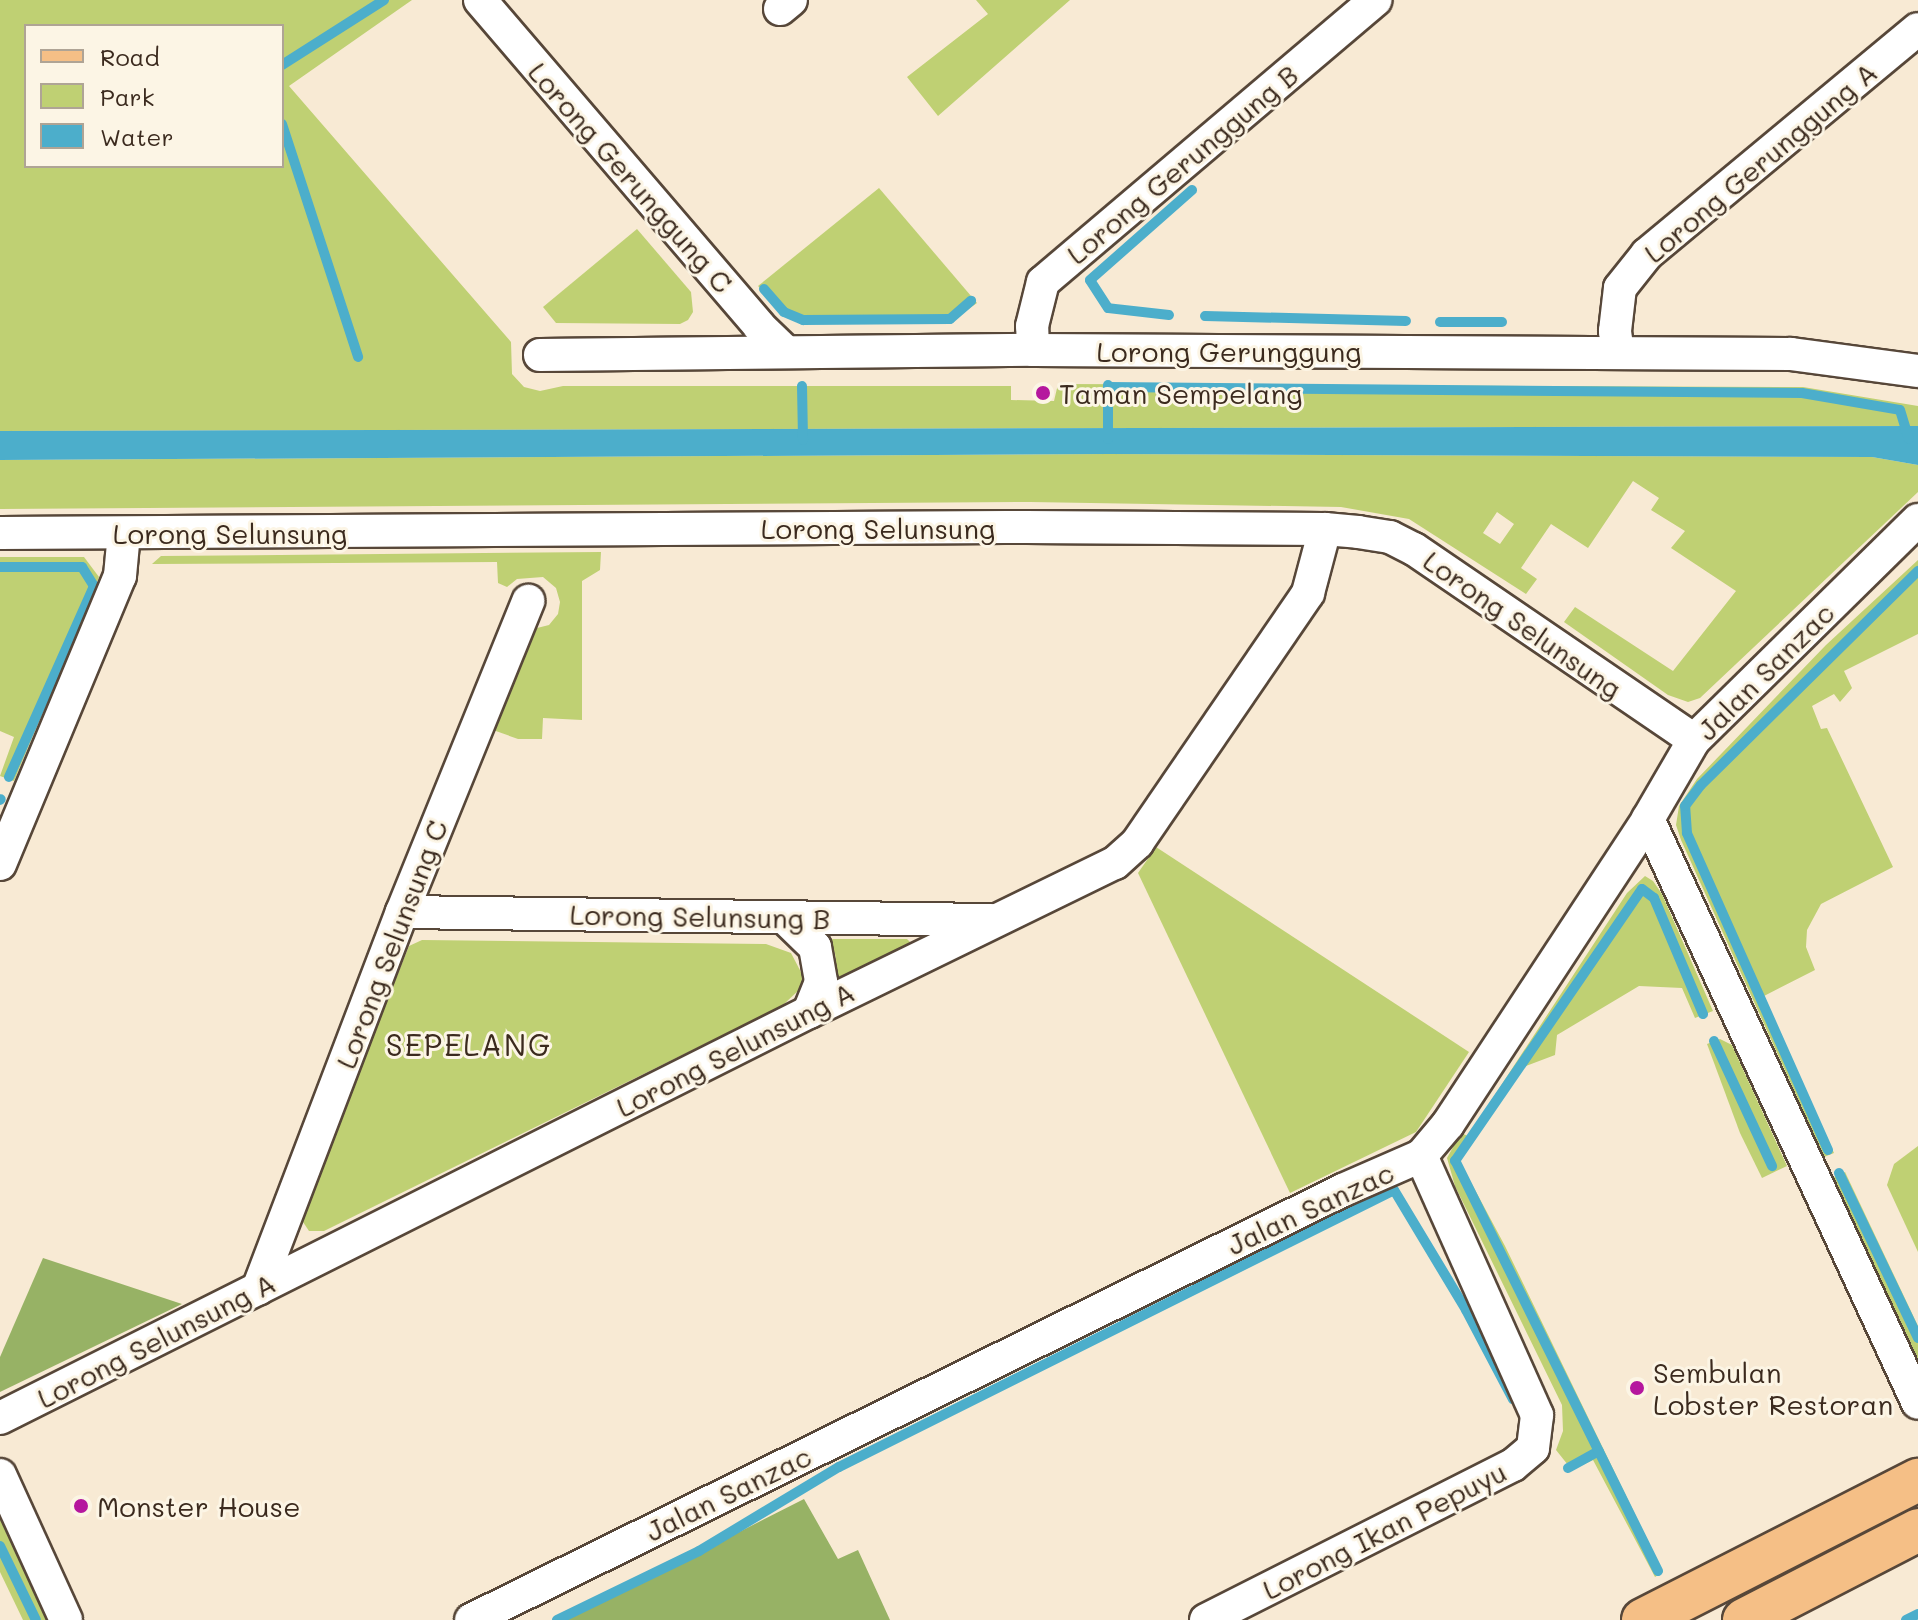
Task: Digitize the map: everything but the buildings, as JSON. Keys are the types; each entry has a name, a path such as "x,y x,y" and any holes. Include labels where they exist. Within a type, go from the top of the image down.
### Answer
{"main road":[{"path":"1643,1620 1918,1480"},
{"path":"1744,1620 1918,1530"}],"street":[{"name":"Lorong Gerunggung C","path":"480,0 759,326 785,351"},
{"name":"Lorong Gerunggung B","path":"1033,350 1032,326 1043,282 1375,0"},
{"name":"Lorong Gerunggung A","path":"1618,353 1615,331 1620,288 1647,254 1918,29"},
{"name":"Lorong Gerunggung","path":"540,355 1033,350 1791,354 1918,371"},
{"name":"Jalan Sanzac","path":"471,1620 1329,1197 1421,1156 1448,1124 1648,819 1694,740 1918,520"},
{"name":"Lorong Selunsung","path":"0,533 1010,527 1325,529 1390,537 1414,549 1694,740"},
{"name":"Lorong Selunsung A","path":"0,1418 809,1012 1115,863 1137,843 1308,593 1325,529"},
{"path":"0,864 120,576 124,533"},
{"name":"Lorong Selunsung C","path":"258,1289 402,912 528,601"},
{"path":"1648,819 1918,1403"},
{"name":"Lorong Selunsung B","path":"402,912 997,920"},
{"path":"784,917 815,947 821,982 809,1012"},
{"name":"Lorong Ikan Pepuyu","path":"1206,1620 1513,1465 1533,1448 1537,1415 1421,1156"},
{"path":"0,1475 66,1620"}],"green space":[{"path":"0,0 412,0 289,86 511,342 512,374 524,387 540,391 563,386 1011,386 1011,400 1054,401 1058,384 1803,387 1918,406 1918,426 0,431"},
{"path":"976,0 1070,0 938,116 907,77 988,14"},
{"path":"879,188 977,303 951,321 802,322 790,318 758,286"},
{"path":"637,229 691,292 693,312 688,320 680,324 556,323 543,307"},
{"path":"1109,454 1872,457 1918,465 1918,492 1700,698 1688,702 1668,695 1564,622 1575,607 1673,671 1736,591 1671,548 1685,531 1651,510 1659,498 1633,481 1588,548 1551,524 1521,568 1537,579 1526,594 1409,519 1341,507 1030,502 0,509 0,460","holes":["1497,512 1514,524 1500,544 1483,533"]},
{"path":"601,552 600,570 582,581 582,720 543,718 542,739 518,739 493,730 537,628 549,625 558,614 560,602 556,588 543,577 517,579 507,587 498,583 497,562 152,564 161,556"},
{"path":"0,557 84,557 99,577 14,781 0,776 14,737 0,731"},
{"path":"1918,560 1918,634 1844,671 1852,688 1840,702 1834,694 1812,706 1821,729 1827,728 1893,867 1821,904 1807,930 1806,947 1815,970 1764,996 1834,1153 1824,1157 1676,825 1679,806 1697,779 1826,645"},
{"path":"1156,847 1469,1052 1416,1132 1290,1193 1138,873"},
{"path":"1645,876 1662,894 1713,1011 1695,1018 1682,988 1639,986 1557,1035 1555,1055 1523,1067 1459,1160 1505,1246 1663,1572 1655,1577 1593,1460 1572,1470 1556,1450 1563,1431 1562,1405 1455,1186 1447,1158 1461,1133 1468,1136 1627,893"},
{"path":"825,939 907,939 911,943 907,949 838,982 835,953"},
{"path":"422,940 766,944 791,953 803,976 801,988 782,1006 324,1231 309,1231 301,1219 303,1211 409,946"},
{"path":"1720,1039 1732,1045 1787,1166 1762,1178 1740,1133 1707,1044"},
{"path":"1918,1146 1918,1252 1887,1185 1894,1164"},
{"path":"1845,1172 1918,1326 1918,1360 1832,1178"},
{"path":"43,1258 182,1304 0,1392 0,1357"},
{"path":"804,1499 838,1559 858,1550 890,1620 566,1620"},
{"path":"0,1510 54,1620 23,1620 0,1572"}],"water":[{"path":"1918,426 1918,465 1872,457 1109,454 0,460 0,431"}],"waterway":[{"path":"284,64 384,0"},
{"path":"284,130 358,357"},
{"path":"1169,315 1108,308 1090,280 1192,190"},
{"path":"764,289 784,312 803,320 950,319 971,301"},
{"path":"1205,316 1406,321"},
{"path":"1440,322 1502,322"},
{"path":"1108,385 1108,439"},
{"path":"802,386 803,440"},
{"path":"1108,387 1802,393 1900,410 1909,439"},
{"path":"0,567 82,567 94,586 9,777"},
{"path":"1828,1150 1687,833 1685,806 1701,785 1918,571"},
{"path":"1658,1571 1455,1161 1642,889 1654,898 1703,1014"},
{"path":"1714,1041 1772,1166"},
{"path":"1839,1173 1918,1338"},
{"path":"557,1620 699,1551 839,1467 1394,1190 1466,1310 1513,1399"},
{"path":"1568,1468 1599,1451"},
{"path":"0,1546 36,1620"},
{"path":"1906,1620 1918,1614"}],"place":[{"name":"Taman Sempelang","path":"1043,393"},
{"name":"Sembulan Lobster Restoran","path":"1637,1388"},
{"name":"Monster House","path":"81,1506"}],"district":[{"name":"SEPELANG","path":"469,1044"}]}
